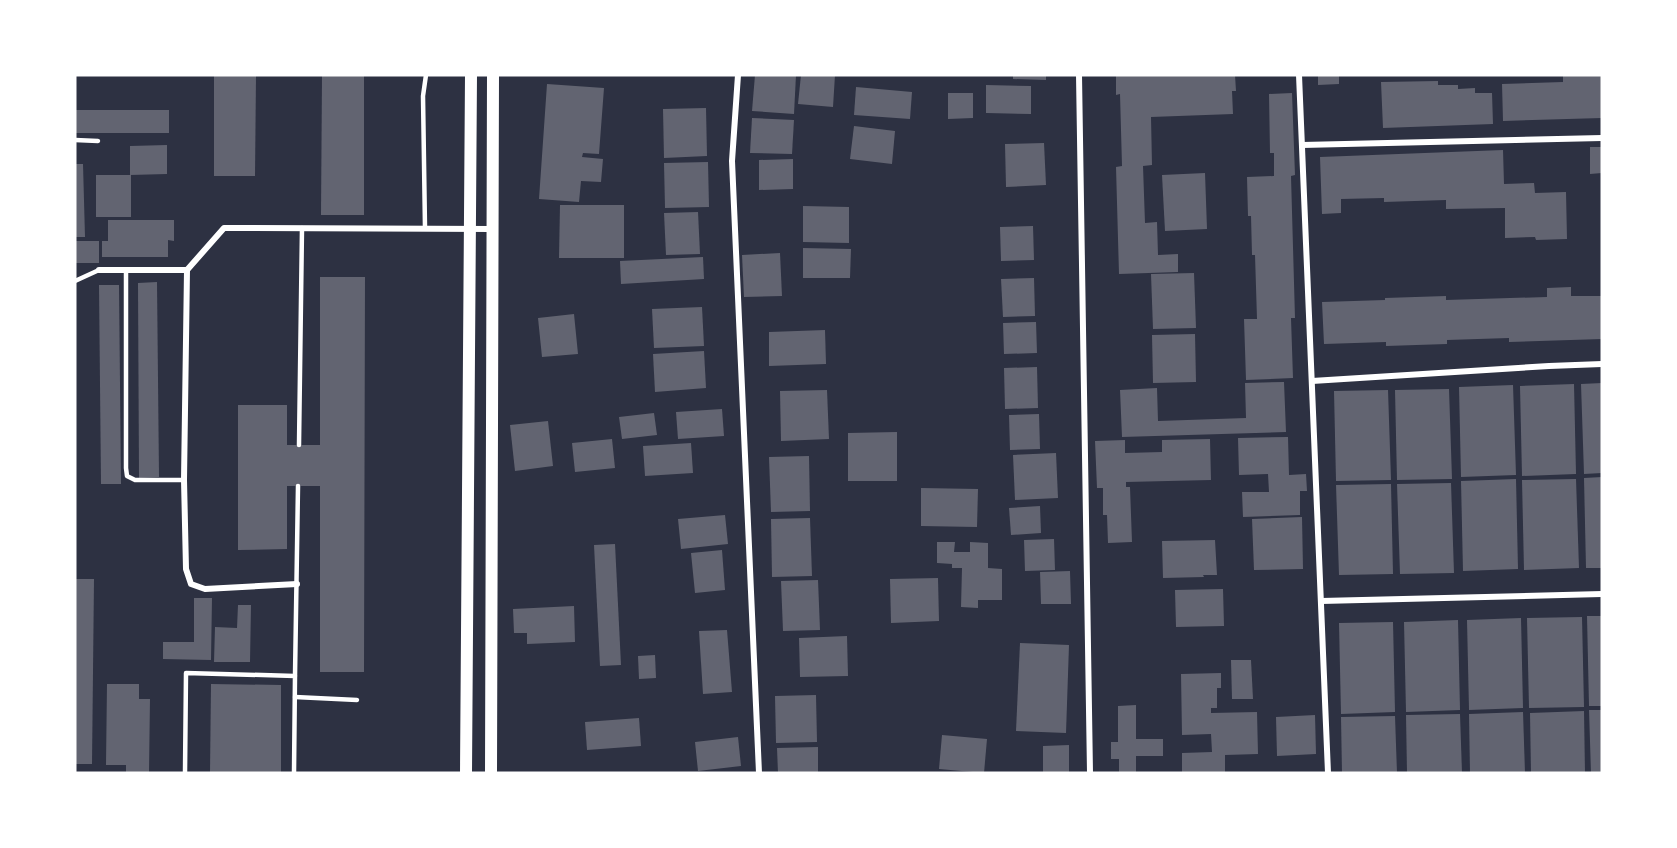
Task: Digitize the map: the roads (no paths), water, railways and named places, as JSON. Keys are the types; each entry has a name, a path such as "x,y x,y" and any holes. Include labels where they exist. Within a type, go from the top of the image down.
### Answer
{"main road":[{"path":"466,773 471,75"},
{"path":"491,773 493,75"}],"street":[{"path":"738,75 732,161 759,773"},
{"path":"1079,75 1090,773"},
{"path":"1299,75 1328,773"},
{"path":"1302,145 1602,138"},
{"path":"297,584 205,589 191,584 186,569 184,480 187,270 224,228 493,229"},
{"path":"99,270 187,270"},
{"path":"1312,381 1602,364"},
{"path":"1321,601 1602,594"}],"lane":[{"path":"425,228 423,96 426,75"},
{"path":"75,140 98,141"},
{"path":"299,445 302,228"},
{"path":"75,281 99,270"},
{"path":"126,270 126,468 128,476 135,480 184,480"},
{"path":"294,773 298,486"},
{"path":"185,773 186,673 295,676"},
{"path":"295,697 357,700"}]}
